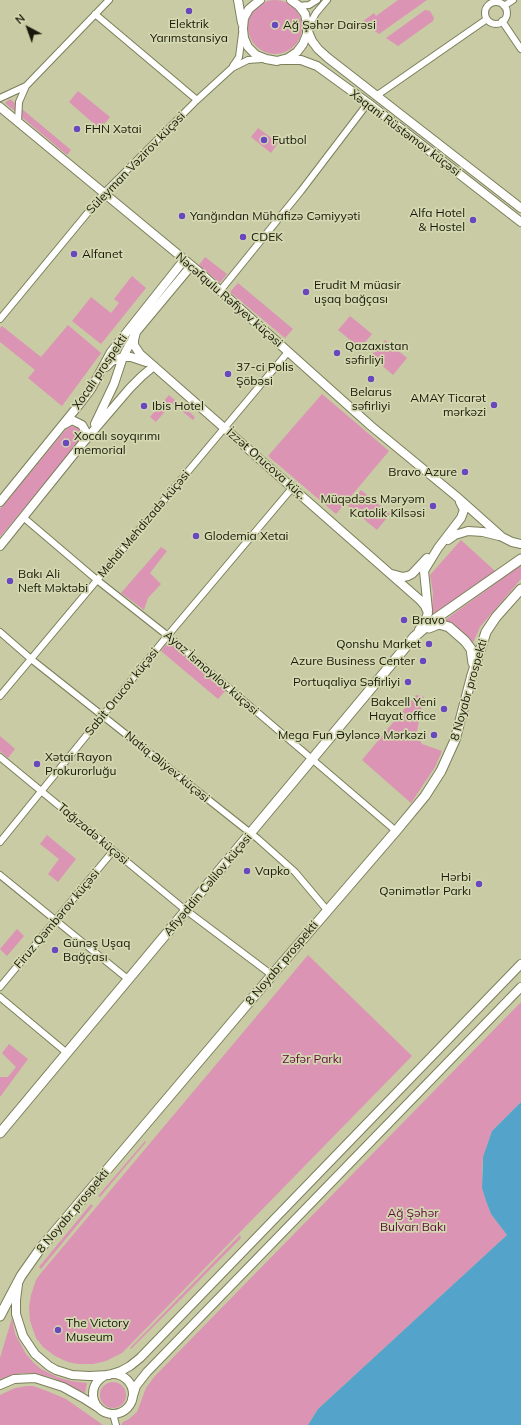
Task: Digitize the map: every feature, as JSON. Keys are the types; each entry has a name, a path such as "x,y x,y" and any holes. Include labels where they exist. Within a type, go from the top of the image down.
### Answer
{"highway":[{"path":"414,637 435,619 521,559"},
{"name":"8 Noyabr prospekti","path":"0,1316 21,1276 45,1243 425,796 442,771 447,760 459,728 481,644 489,626 521,589"},
{"path":"414,637 436,624 449,627 465,641 471,649 473,655 472,675"},
{"name":"Afiyəddin Cəlilov küçəsi","path":"0,1133 414,637"}],"main road":[{"path":"238,0 244,38 248,47 256,55 266,59"},
{"path":"243,29 246,13 260,0"},
{"name":"Xəqani Rüstəmov küçəsi","path":"294,2 304,14 312,41 318,49 376,96 520,206"},
{"path":"283,60 300,48 306,39 308,29"},
{"name":"Xəqani Rüstəmov küçəsi","path":"266,59 301,60 317,66 368,103 521,222"},
{"name":"Nəcəfqulu Rəfiyev küçəsi","path":"0,107 220,290 371,426 456,496 502,537"},
{"name":"Xocalı prospekti","path":"0,501 62,427 86,395 101,372 111,352 184,260"},
{"name":"Xocalı prospekti","path":"82,444 101,413 136,332 191,266"},
{"name":"İzzət Orucova küç.","path":"136,332 134,340 137,350 378,562 420,600 428,613"},
{"path":"111,352 124,357 139,359 154,366"},
{"path":"101,372 112,361 124,357"},
{"name":"Xocalı prospekti","path":"0,546 82,444 136,381 154,366"},
{"path":"62,427 72,420 82,425 86,432 82,444"},
{"path":"414,637 423,625 428,613 424,571 438,548 456,526 463,514 463,506 456,496"},
{"path":"389,572 403,577 412,574 448,539 462,532 476,531 502,537 512,542 521,544"},
{"path":"101,1410 94,1400 93,1393 94,1387 98,1381 121,1371 140,1358 521,964"},
{"path":"0,1385 25,1378 46,1380 74,1392 101,1410 113,1414 125,1410 132,1400 136,1386 147,1372 521,987"},
{"path":"21,1276 16,1300 18,1321 23,1336 36,1354 49,1366 64,1373 80,1376 116,1374 128,1381 131,1386 132,1400"}],"street":[{"path":"18,122 18,102 26,86 109,0"},
{"path":"294,2 309,5 317,0"},
{"path":"308,29 316,13 327,0"},
{"path":"504,6 513,0"},
{"path":"495,2 504,6 506,13 502,21 494,24 487,19 485,11 489,5 495,2"},
{"path":"95,14 197,100"},
{"path":"376,96 487,19"},
{"path":"502,21 521,49"},
{"path":"232,68 239,57 243,29"},
{"path":"232,68 248,60 266,59"},
{"name":"Süleyman Vəzirov küçəsi","path":"0,319 104,193 197,100 232,68"},
{"path":"0,98 26,86"},
{"path":"220,290 305,185 368,103"},
{"name":"Mehdi Mehdizadə küçəsi","path":"0,696 288,352"},
{"name":"Sabit Orucov küçəsi","path":"0,842 168,636 293,487"},
{"name":"Ayaz İsmayılov küçəsi","path":"23,517 168,636 396,831"},
{"name":"Natiq Əliyev küçəsi","path":"0,632 31,659 251,834 295,872 327,910"},
{"name":"Tağızadə küçəsi","path":"0,757 186,911 272,975"},
{"name":"Firuz Qəmbərov küçəsi","path":"0,987 113,851"},
{"path":"0,875 129,980"},
{"path":"0,997 67,1053"},
{"path":"113,1414 116,1425"}],"green space":[{"name":"Ağ Şəhər Dairəsi","path":"270,0 280,0 290,4 298,12 302,22 302,32 298,42 290,50 280,54 270,54 260,50 252,42 248,32 248,22 252,12 260,4"},
{"path":"398,0 427,0 379,34 362,22 374,13 376,16"},
{"path":"425,10 430,11 434,18 433,21 398,46 386,38"},
{"path":"78,91 110,117 100,129 69,102"},
{"path":"10,99 71,150 67,155 5,103"},
{"name":"Futbol","path":"258,128 278,143 271,153 251,137"},
{"path":"205,257 227,274 220,283 199,265"},
{"path":"132,276 146,288 101,344 72,321 91,297 111,313 119,303 114,299"},
{"path":"238,283 293,329 285,338 230,292"},
{"path":"350,316 372,334 360,348 338,330"},
{"path":"68,325 101,353 62,406 28,378 35,370 0,342 0,328 2,326 41,357"},
{"path":"385,340 407,358 393,375 371,356"},
{"path":"322,394 389,451 336,514 268,456"},
{"path":"169,395 195,417 193,420 172,403 156,422 150,417"},
{"path":"70,426 79,428 82,439 0,537 0,509"},
{"path":"361,490 390,514 377,530 348,506"},
{"path":"461,540 495,571 432,614 433,593 430,575"},
{"path":"161,547 167,551 150,573 161,584 148,598 144,610 121,593"},
{"path":"521,565 521,579 480,627 473,643 445,620"},
{"path":"168,642 226,690 218,699 161,651"},
{"path":"416,695 424,697 417,731 419,739 422,744 442,751 435,767 411,803 362,760"},
{"path":"0,736 15,749 8,758 0,751"},
{"path":"47,835 76,859 58,882 48,874 59,859 40,844"},
{"path":"17,929 24,936 7,956 0,949"},
{"name":"Zəfər Parkı","path":"308,955 412,1056 122,1353 106,1361 93,1364 68,1362 55,1356 43,1347 36,1338 30,1321 29,1307 36,1280"},
{"name":"Ağ Şəhər Bulvarı Bakı","path":"521,1002 521,1102 492,1131 483,1157 482,1168 482,1188 486,1201 491,1214 507,1235 318,1409 308,1425 121,1425 137,1412 146,1388 154,1377"},
{"path":"9,1044 28,1059 0,1097 0,1077 8,1077 16,1067 2,1053"},
{"path":"145,1141 146,1142 100,1197 98,1196"},
{"path":"91,1204 93,1206 41,1269 39,1267"},
{"path":"240,1235 241,1238 131,1349 130,1348"},
{"path":"12,1318 15,1334 26,1354 33,1362 41,1369 57,1377 87,1383 85,1393 53,1378 34,1373 22,1373 0,1379 0,1358"},
{"path":"113,1382 122,1386 126,1395 122,1404 113,1408 104,1404 100,1395 104,1386"},
{"path":"33,1386 66,1399 103,1425 0,1425 0,1395 15,1388"}],"water":[{"path":"521,1102 521,1425 308,1425 318,1409 507,1235 491,1214 482,1188 483,1157 492,1131"}],"place":[{"name":"Elektrik Yarımstansiya","path":"189,11"},
{"name":"Ağ Şəhər Dairəsi","path":"275,25"},
{"name":"FHN Xətai","path":"77,129"},
{"name":"Futbol","path":"264,140"},
{"name":"Yanğından Mühafizə Cəmiyyəti","path":"182,216"},
{"name":"Alfa Hotel & Hostel","path":"473,220"},
{"name":"CDEK","path":"243,237"},
{"name":"Alfanet","path":"74,254"},
{"name":"Erudit M müasir uşaq bağçası","path":"306,292"},
{"name":"Qazaxıstan səfirliyi","path":"337,353"},
{"name":"37-ci Polis Şöbəsi","path":"228,374"},
{"name":"Belarus səfirliyi","path":"371,379"},
{"name":"AMAY Ticarət mərkəzi","path":"494,405"},
{"name":"Ibis Hotel","path":"144,406"},
{"name":"Xocalı soyqırımı memorial","path":"66,443"},
{"name":"Bravo Azure","path":"465,472"},
{"name":"Müqədəss Məryəm Katolik Kilsəsi","path":"433,506"},
{"name":"Glodemia Xetai","path":"196,536"},
{"name":"Bakı Ali Neft Məktəbi","path":"10,581"},
{"name":"Bravo","path":"404,620"},
{"name":"Qonshu Market","path":"429,644"},
{"name":"Azure Business Center","path":"423,661"},
{"name":"Portuqaliya Səfirliyi","path":"408,682"},
{"name":"Bakcell Yeni Hayat office","path":"444,709"},
{"name":"Mega Fun Əyləncə Mərkəzi","path":"434,735"},
{"name":"Xətai Rayon Prokurorluğu","path":"37,764"},
{"name":"Vapko","path":"247,871"},
{"name":"Hərbi Qənimətlər Parkı","path":"479,884"},
{"name":"Günəş Uşaq Bağçası","path":"55,950"},
{"name":"The Victory Museum","path":"58,1330"}]}
